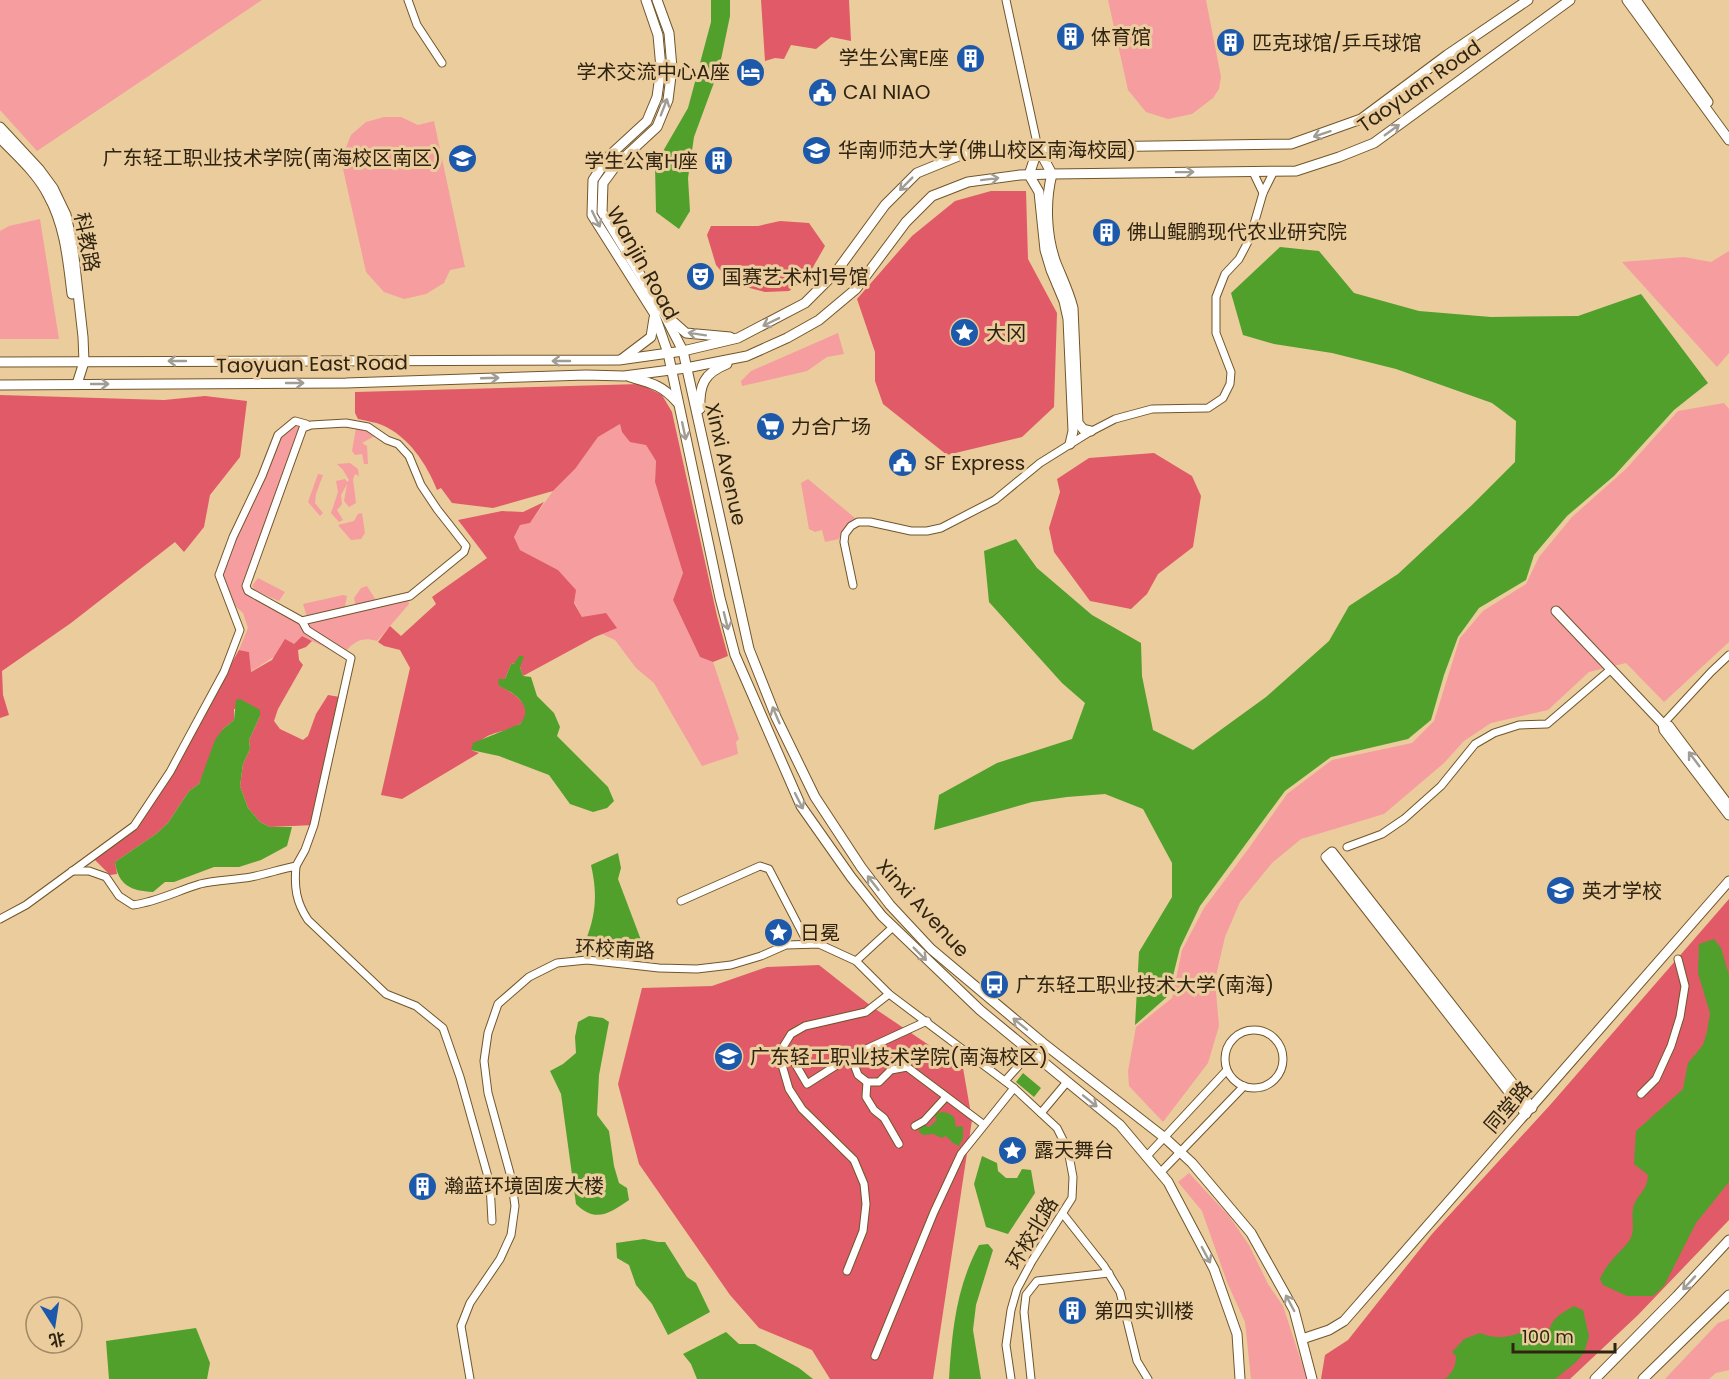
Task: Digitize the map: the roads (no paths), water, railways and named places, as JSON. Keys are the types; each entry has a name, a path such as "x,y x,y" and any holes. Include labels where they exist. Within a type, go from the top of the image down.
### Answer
{"main road":[{"name":"Wanjin Road","path":"646,0 658,35 661,68 657,97 647,122 609,156 593,180 592,215 683,351"},
{"name":"Wanjin Road","path":"657,0 669,33 672,68 668,100 657,127 617,164 603,183 602,212 658,312 668,353"},
{"name":"Taoyuan Road","path":"619,360 683,351 738,338 805,303 836,272 885,205 917,173 962,155 1018,148 1291,144 1361,119 1447,55 1528,0"},
{"name":"Taoyuan Road","path":"624,376 686,368 747,356 819,320 856,289 906,222 932,196 968,182 1052,174 1296,171 1374,143 1570,0"},
{"path":"1627,0 1729,141"},
{"path":"1636,0 1729,131"},
{"name":"科教路","path":"0,127 39,169 53,188 66,215 73,248 81,362 77,384"},
{"name":"科教路","path":"0,138 36,177 49,195 59,221 66,250 81,362"},
{"path":"1038,148 1052,174 1047,194 1051,245 1055,262 1070,294 1073,308 1078,423 1083,429 1091,431"},
{"path":"1038,148 1029,175 1038,192 1045,250 1064,301 1068,319 1073,431 1070,444"},
{"path":"619,360 651,337 658,312 686,333 738,338"},
{"name":"Xinxi Avenue","path":"683,351 749,649 776,717 815,797 861,867 890,904 931,949 1034,1035 1165,1138 1192,1163 1251,1233 1294,1310 1312,1379"},
{"name":"Xinxi Avenue","path":"668,353 720,598 735,655 801,806 851,877 893,927 980,1010 1120,1125 1168,1182 1214,1269 1237,1334 1240,1379"},
{"path":"700,429 699,390 704,380 716,368 747,356"},
{"name":"Taoyuan East Road","path":"0,362 619,360"},
{"name":"Taoyuan East Road","path":"0,385 346,383 574,375 624,376"},
{"path":"624,376 665,389 678,403"},
{"path":"1556,611 1663,724 1669,726 1729,806"},
{"path":"1663,724 1664,730 1729,815"},
{"path":"1329,854 1529,1111"},
{"name":"同堂路","path":"1302,1339 1329,1330 1344,1321 1729,881"},
{"path":"1595,1379 1729,1240"},
{"path":"1643,1379 1729,1295"},
{"path":"1712,1311 1729,1306"}],"street":[{"path":"408,0 417,25 442,63"},
{"path":"1006,0 1038,148"},
{"path":"853,585 844,542 845,534 851,526 858,522 870,522 910,531 941,528 995,500 1040,462 1115,419 1132,413 1166,408 1208,408 1223,398 1230,384 1231,372 1216,333 1216,297 1225,274 1239,259 1250,238 1263,193 1274,171"},
{"path":"1253,172 1263,193"},
{"path":"0,919 26,905 134,826 170,772 218,682 240,630 219,575 233,537 262,476 278,435 295,421 306,424"},
{"path":"302,621 410,596 464,552 466,546 421,485 409,456 398,444 387,440 368,427 346,423 311,425 303,428 246,586 248,591 302,621 307,630 351,658 314,825 305,850 296,866 296,893 300,908 308,920 386,994 416,1006 443,1028 460,1077 490,1184 492,1221"},
{"path":"1663,724 1729,656"},
{"path":"1347,847 1382,834 1404,819 1441,786 1475,744 1494,733 1519,725 1547,724 1610,670"},
{"path":"72,871 89,871 106,877 120,896 133,905 153,902 182,889 209,882 255,877 296,866"},
{"path":"681,901 760,866 769,869 808,944"},
{"path":"856,961 893,927"},
{"name":"环校南路","path":"470,1379 461,1326 470,1303 500,1259 511,1235 515,1206 511,1177 488,1093 484,1060 488,1033 498,1004 529,977 557,963 587,960 659,968 697,969 731,964 761,956 786,945 819,944 856,961 890,994 1014,1088"},
{"path":"1641,1094 1656,1079 1671,1046 1680,1017 1685,986 1678,959"},
{"path":"847,1271 862,1231 866,1204 864,1184 854,1160 802,1109 789,1089 780,1058 783,1047 791,1034 805,1026 866,1012 890,994"},
{"path":"793,1060 807,1084 851,1056 927,1021"},
{"path":"1243,1031 1264,1031 1273,1036 1281,1049 1283,1059 1281,1069 1276,1078 1268,1084 1258,1088 1244,1086 1232,1080 1227,1071 1224,1061 1225,1051 1234,1036 1243,1031"},
{"path":"1005,1081 1031,1052"},
{"path":"851,1056 858,1075 867,1082 879,1082 891,1070 907,1067 983,1124"},
{"path":"1146,1157 1227,1071"},
{"path":"867,1082 866,1098 874,1110 884,1118 898,1144"},
{"path":"1041,1113 1067,1082"},
{"path":"1160,1173 1244,1086"},
{"path":"874,1356 934,1212 961,1154 1014,1088"},
{"name":"环校北路","path":"1011,1379 1006,1345 1011,1310 1017,1289 1072,1198 1073,1178 1068,1150 1057,1128 1014,1088"},
{"path":"915,1126 924,1121 946,1096"},
{"path":"1063,1214 1109,1273 1120,1292 1137,1361 1148,1379"},
{"path":"1030,1379 1024,1312 1026,1295 1037,1281 1109,1273"}],"place":[{"name":"体育馆","path":"1070,37"},
{"name":"匹克球馆/乒乓球馆","path":"1231,43"},
{"name":"学生公寓E座","path":"970,58"},
{"name":"学术交流中心A座","path":"751,72"},
{"name":"CAI NIAO","path":"822,92"},
{"name":"华南师范大学(佛山校区南海校园)","path":"817,150"},
{"name":"广东轻工职业技术学院(南海校区南区)","path":"462,158"},
{"name":"学生公寓H座","path":"719,161"},
{"name":"佛山鲲鹏现代农业研究院","path":"1106,232"},
{"name":"国赛艺术村1号馆","path":"701,277"},
{"name":"大冈","path":"965,333"},
{"name":"力合广场","path":"770,427"},
{"name":"SF Express","path":"903,463"},
{"name":"英才学校","path":"1561,891"},
{"name":"日冕","path":"779,933"},
{"name":"广东轻工职业技术大学(南海)","path":"995,985"},
{"name":"广东轻工职业技术学院(南海校区)","path":"729,1057"},
{"name":"露天舞台","path":"1013,1150"},
{"name":"瀚蓝环境固废大楼","path":"423,1186"},
{"name":"第四实训楼","path":"1073,1311"}]}
